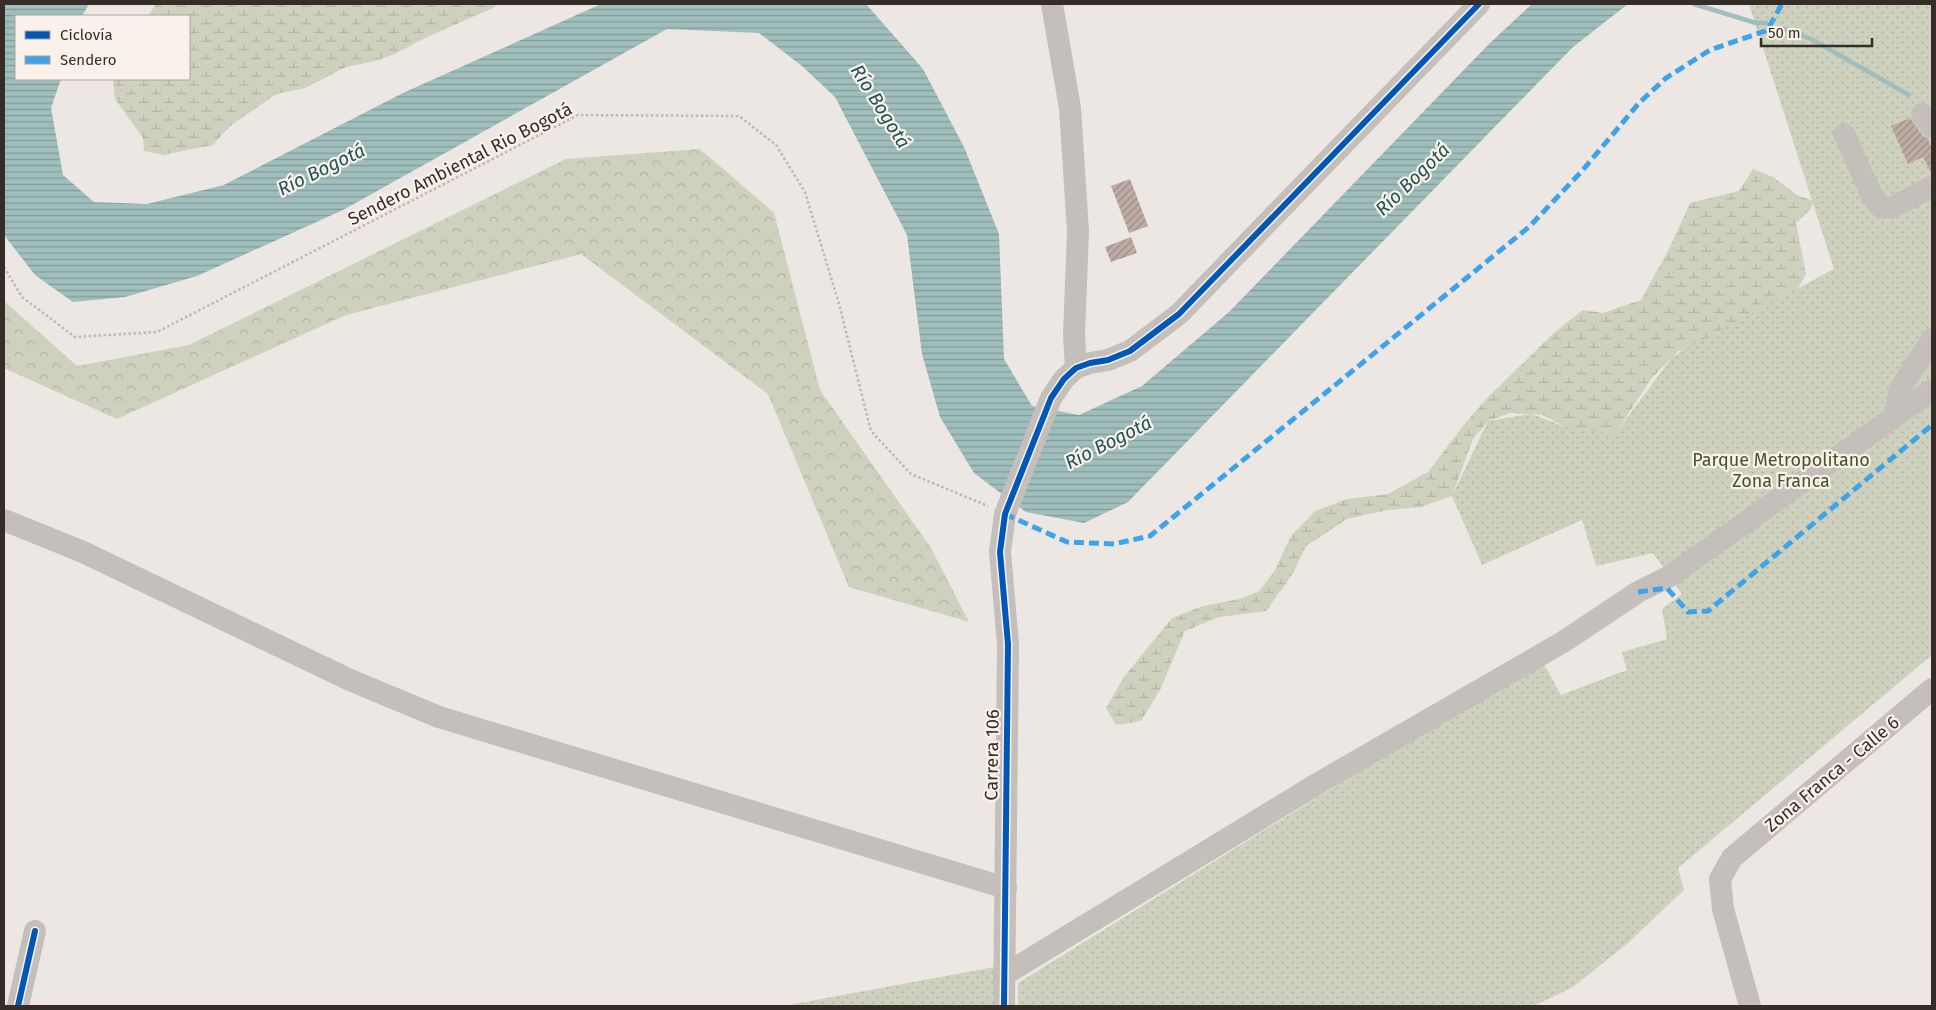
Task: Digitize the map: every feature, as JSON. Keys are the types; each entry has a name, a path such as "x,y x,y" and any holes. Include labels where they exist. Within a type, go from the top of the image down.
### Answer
{"street":[{"path":"1052,4 1070,108 1078,231 1074,335 1076,368 1108,360 1130,351 1179,314 1479,4"},
{"path":"1844,134 1872,196 1882,208 1891,208 1932,187"},
{"path":"1894,417 1900,389 1932,339"},
{"name":"Carrera 106","path":"1004,1006 1008,644 1000,552 1007,510 1052,398 1064,379 1076,368"},
{"path":"1004,975 1322,781 1563,642 1638,592 1670,576 1932,390"},
{"path":"4,520 83,552 350,680 439,717 1006,888"},
{"name":"Zona Franca - Calle 6","path":"1750,1006 1723,909 1720,879 1732,858 1932,689"},
{"path":"18,1006 35,932"}],"green space":[{"path":"156,4 498,4 395,54 375,61 346,67 305,88 276,94 229,127 213,145 163,155 144,151 143,138 115,99 113,80 190,80 190,15 149,15"},
{"name":"Parque Metropolitano Zona Franca","path":"1749,4 1932,4 1932,655 1678,868 1684,890 1629,942 1573,987 1534,1006 1018,1006 1018,983 1431,727 1544,664 1561,695 1627,670 1622,652 1667,639 1662,609 1682,594 1653,553 1596,566 1582,520 1482,565 1452,496 1488,421 1531,414 1566,427 1615,434 1673,356 1834,269"},
{"path":"700,149 774,213 820,390 931,548 969,622 849,587 768,394 581,254 346,315 117,419 4,368 4,301 77,366 189,345 566,159"},
{"path":"1753,169 1773,177 1797,195 1813,201 1811,209 1796,223 1806,274 1786,311 1712,347 1678,351 1651,379 1615,434 1582,436 1543,415 1510,413 1488,421 1473,439 1452,496 1421,507 1388,510 1347,519 1306,546 1292,575 1266,611 1219,617 1185,631 1160,690 1141,721 1116,725 1106,708 1124,677 1172,618 1203,606 1240,599 1259,591 1274,572 1291,536 1315,511 1347,499 1388,494 1428,472 1487,398 1556,331 1583,310 1603,313 1641,300 1669,249 1690,203 1739,191"},
{"path":"995,967 993,1006 783,1006"}],"water":[{"name":"Río Bogotá","path":"4,4 89,4 83,15 15,15 15,80 61,80 51,108 63,175 94,202 147,204 224,185 403,93 601,4 866,4 923,69 964,147 999,234 1004,359 1032,406 1079,415 1142,386 1229,312 1489,44 1532,4 1628,4 1573,47 1128,502 1084,523 1026,512 974,473 940,417 922,354 907,235 835,97 802,66 759,33 667,29 343,210 197,276 125,297 73,302 35,275 4,235"}],"building":[{"path":"1910,118 1922,135 1928,139 1932,149 1932,174 1923,157 1908,164 1891,126"},
{"path":"1130,179 1148,226 1129,233 1111,186"},
{"path":"1131,237 1137,253 1111,262 1105,247"}],"waterway":[{"path":"1694,4 1756,23 1766,23"},
{"path":"1781,28 1811,39 1909,95"}],"marked path":[{"path":"1005,514 1067,542 1114,544 1150,536 1529,227 1582,171 1639,103 1666,78 1710,50 1765,31 1782,4"},
{"path":"1638,592 1667,588 1688,612 1708,611 1932,425"}],"cycle path":[{"path":"1004,1006 1008,644 1000,552 1005,514 1051,398 1064,379 1076,368 1108,360 1130,351 1179,314 1479,4"},
{"path":"18,1006 35,931"}]}
